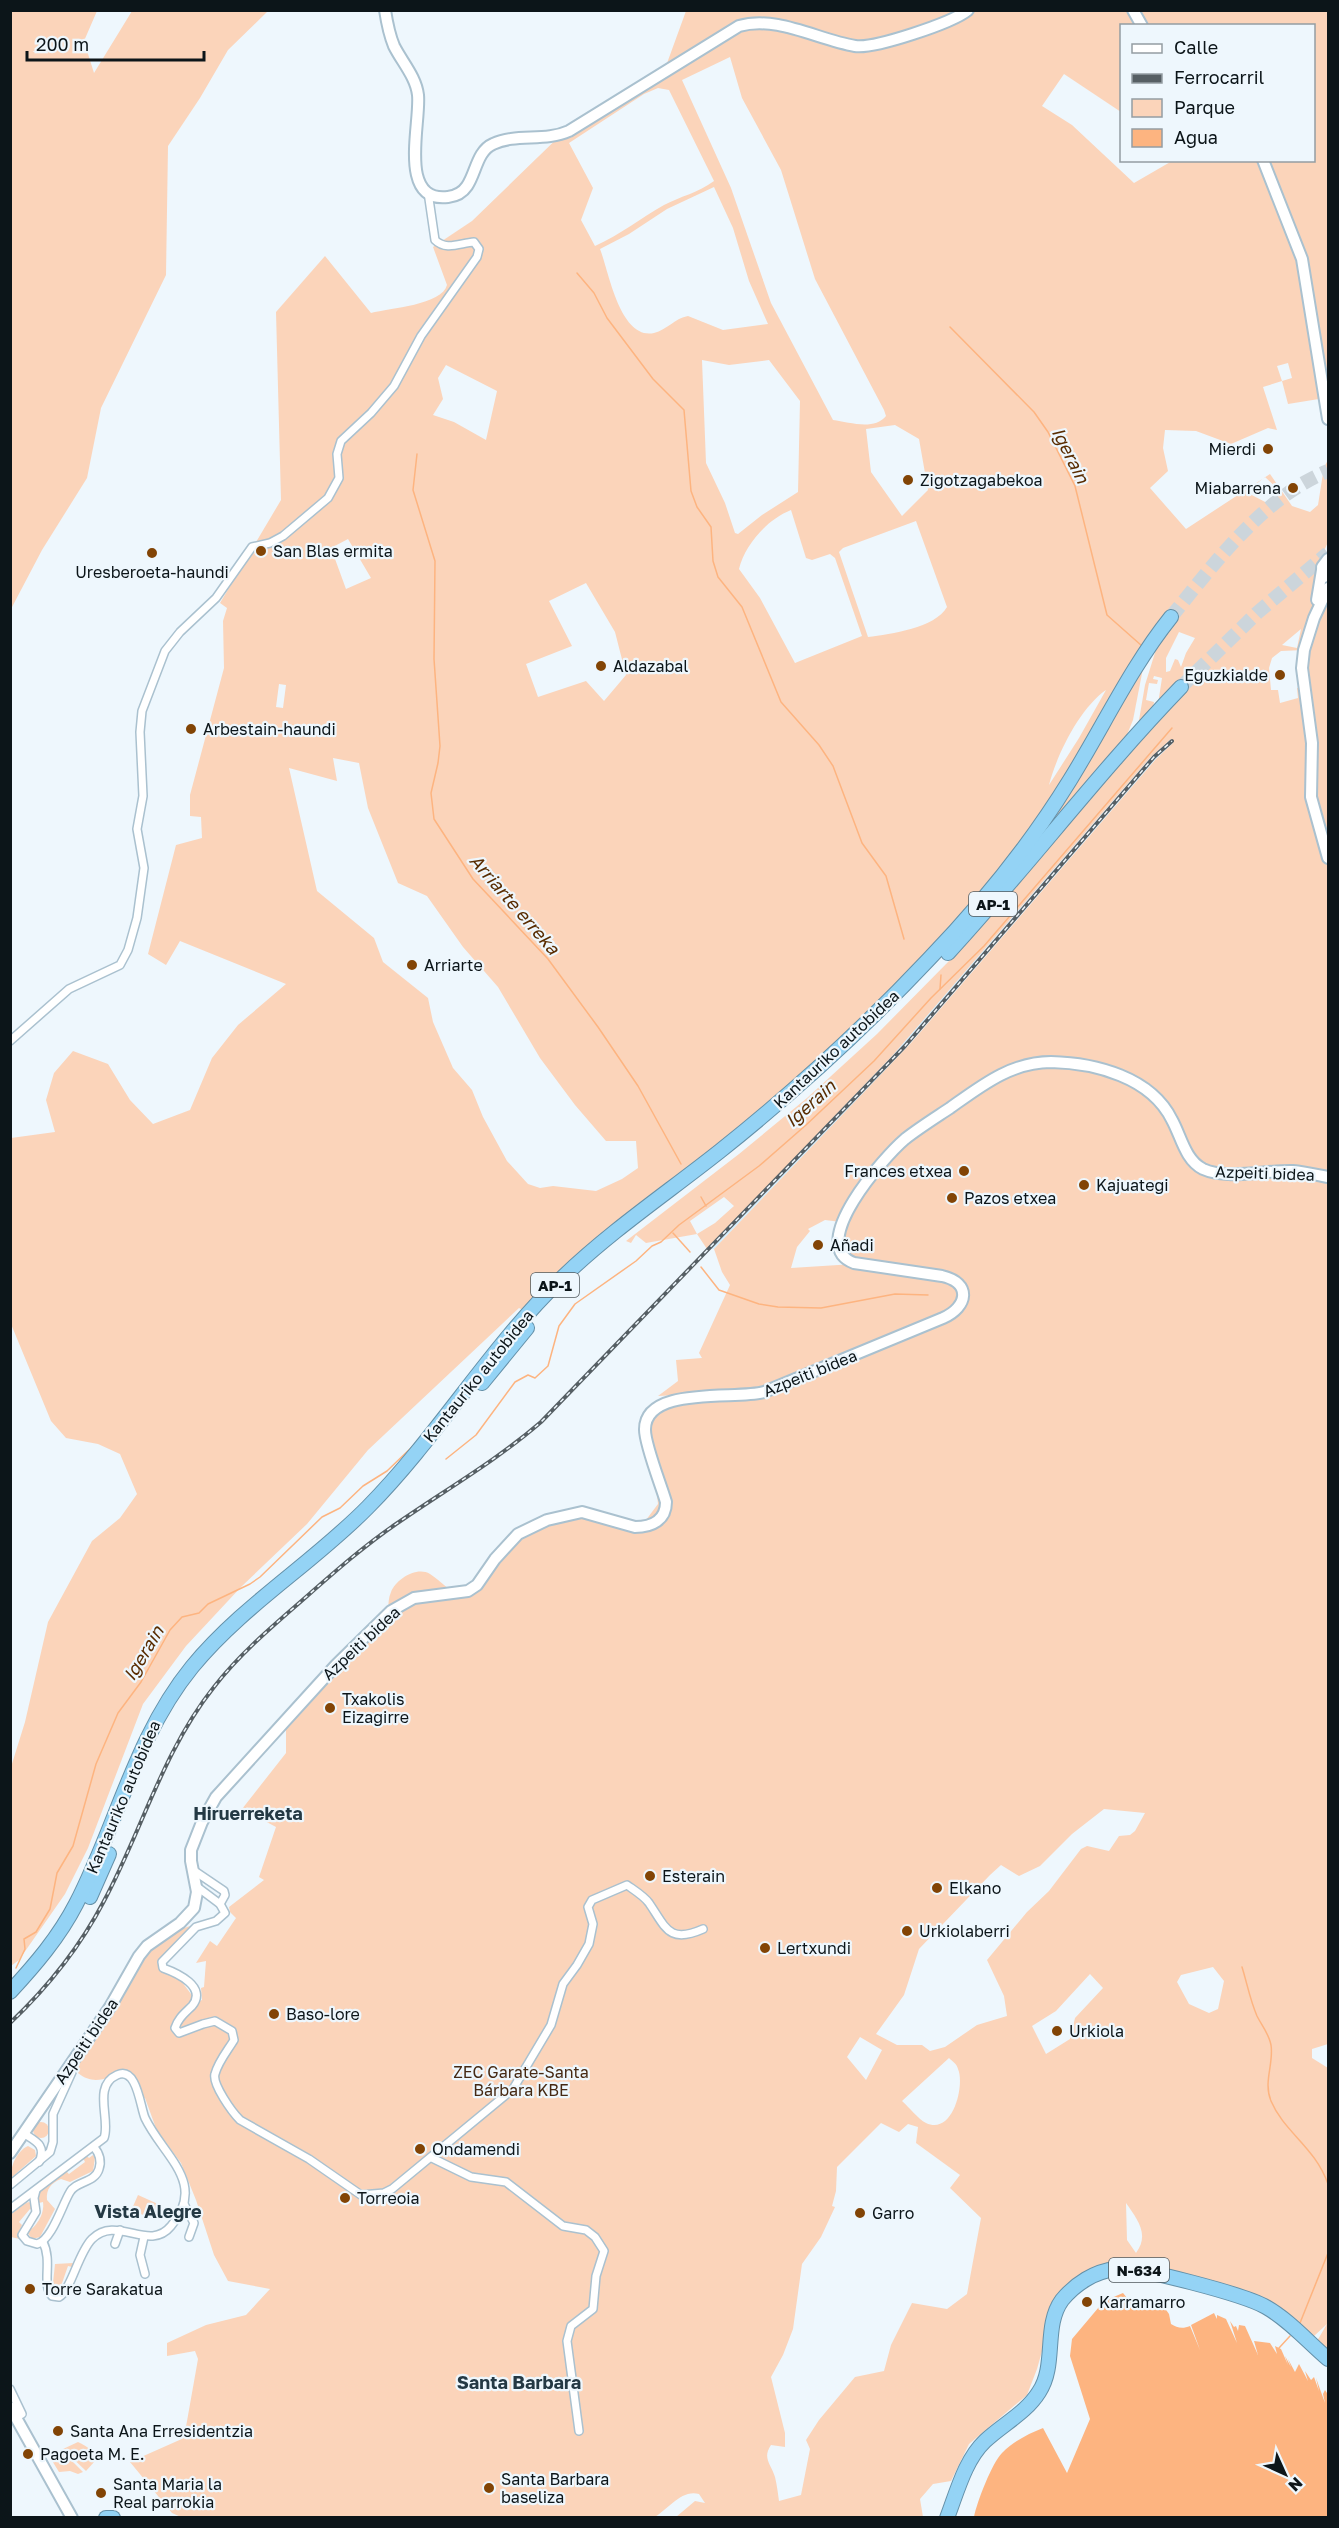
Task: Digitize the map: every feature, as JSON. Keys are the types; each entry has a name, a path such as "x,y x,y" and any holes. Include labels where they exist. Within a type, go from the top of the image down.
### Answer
{"highway":[{"name":"Kantauriko autobidea","path":"10,1992 44,1953 75,1906 146,1738 190,1669 227,1629 337,1536 390,1484 436,1429 497,1347 557,1282 608,1237 795,1088 870,1019 943,945 998,883 1040,826 1138,663 1172,617"},
{"name":"Kantauriko autobidea","path":"10,2004 51,1959 82,1911 99,1878 154,1743 182,1695 214,1655 251,1619 343,1542 397,1490 503,1355 567,1285 616,1242 779,1114 924,979 994,903 1122,752 1181,687"},
{"name":"N-634","path":"947,2517 966,2468 978,2448 1028,2407 1041,2390 1048,2370 1053,2323 1062,2300 1079,2284 1096,2274 1114,2269 1138,2270 1251,2300 1275,2313 1329,2359"},
{"path":"106,2517 113,2517"}],"main road":[{"path":"385,10 392,39 417,92 416,174 420,186 428,192 443,197 457,194 467,186 480,157 490,145 504,141 555,136 569,131 739,26 767,23 863,46 946,23 968,10"},
{"path":"1132,10 1141,24"},
{"path":"1264,162 1302,259 1329,419"},
{"path":"1326,562 1329,581"},
{"path":"1326,562 1314,618 1303,653 1302,669 1312,743 1310,786 1312,805 1329,858"},
{"path":"1314,618 1329,588"},
{"name":"Azpeiti bidea","path":"10,2153 74,2061 147,1946 180,1923 195,1906 196,1886 191,1850 195,1836 216,1797 316,1685 391,1611 414,1598 468,1591 477,1585 495,1559 518,1534 547,1520 582,1512 635,1527 643,1527 651,1525 663,1516 666,1502 645,1430 647,1421 656,1409 672,1400 743,1396 767,1392 943,1318 958,1309 963,1294 955,1281 944,1277 851,1263 841,1252 838,1236 842,1222 853,1202 899,1145 994,1078 1018,1067 1041,1063 1077,1064 1105,1070 1139,1085 1160,1101 1172,1118 1189,1156 1203,1169 1224,1173 1291,1171 1329,1177"},
{"path":"13,2412 73,2516"}],"street":[{"path":"10,1041 69,988 120,965 128,950 143,883 143,859 137,829 143,796 140,725 145,704 165,651 180,632 216,598 252,547 270,543 283,536 330,495 340,476 337,454 341,441 371,413 394,386 421,336 478,255 478,247 474,242 447,246 435,240 428,192"},
{"path":"193,1870 224,1891 225,1895 220,1904"},
{"path":"196,1886 220,1904 225,1913 216,1921 196,1928 162,1962 162,1966 193,1986 196,1997 194,2004 177,2022 175,2028 179,2034 215,2021 232,2031 234,2036 215,2073 214,2080 231,2110 240,2120 309,2159 361,2195 384,2193 432,2158 478,2117 508,2095 535,2056 551,2025 563,1984 589,1944 593,1924 588,1907 592,1900 627,1885 648,1901 669,1932 683,1936 703,1929"},
{"path":"195,1906 211,1899"},
{"path":"10,2185 39,2163 52,2149 51,2134 55,2111 72,2072 74,2061"},
{"path":"10,2209 94,2146 105,2135 106,2087 117,2075 128,2074 134,2081 144,2116 175,2163 185,2183 184,2204 171,2227 152,2237 120,2230 106,2230 92,2238 76,2263 67,2291 59,2297 52,2296 47,2290 49,2255 43,2242"},
{"path":"30,2122 42,2118 52,2125"},
{"path":"23,2133 38,2141 43,2152 39,2163"},
{"path":"38,2141 47,2139 51,2134"},
{"path":"37,2190 34,2195 36,2212 22,2235 29,2242 37,2244 43,2242 72,2189 94,2177 99,2170 100,2157 94,2146"},
{"path":"432,2158 471,2177 506,2182 563,2226 586,2230 595,2236 604,2251 596,2276 593,2309 571,2326 567,2341 579,2431"},
{"path":"22,2200 35,2202"},
{"path":"184,2204 194,2223 189,2237"},
{"path":"115,2244 120,2230"},
{"path":"144,2237 140,2255 146,2274"},
{"path":"10,2389 22,2414 13,2412"}],"shaded area":[{"path":"1171,739 1173,743 1156,759 886,1070 714,1249 707,1249 893,1055 1150,758"}],"green space":[{"path":"11,10 97,11 84,41 94,73 132,11 268,11 228,50 168,146 166,275 101,408 87,478 42,550 11,609"},
{"name":"ZEC Garate-Santa Bárbara KBE","path":"686,11 1328,11 1328,419 1325,398 1288,404 1282,381 1263,387 1277,430 1268,428 1231,444 1196,431 1165,430 1163,448 1168,471 1150,488 1186,529 1263,479 1246,492 1269,504 1279,490 1265,477 1270,474 1292,506 1310,512 1318,505 1324,467 1328,460 1328,542 1317,566 1316,590 1310,619 1328,592 1328,2044 1312,2049 1312,2058 1328,2068 1328,2351 1317,2341 1327,2324 1313,2337 1276,2306 1130,2263 1110,2263 1091,2269 1048,2330 1027,2395 969,2444 951,2481 933,2484 920,2499 923,2517 676,2517 695,2501 705,2503 699,2494 692,2493 680,2497 653,2518 181,2517 172,2513 130,2462 184,2438 198,2359 195,2351 167,2356 167,2343 206,2325 246,2315 270,2289 228,2281 214,2255 181,2163 157,2131 145,2098 140,2097 132,2075 125,2071 101,2080 90,2079 78,2073 77,2063 114,2011 151,1950 169,1935 196,1924 165,1953 159,1964 179,1978 197,2002 202,2000 201,1988 204,1987 206,1961 196,1963 210,1941 217,1946 236,1918 230,1912 229,1907 264,1880 259,1877 276,1827 242,1809 286,1753 286,1723 313,1693 388,1621 390,1595 402,1578 413,1573 425,1572 462,1595 510,1546 534,1529 582,1517 640,1532 658,1504 652,1446 647,1424 677,1395 658,1396 678,1381 676,1360 702,1358 699,1353 730,1285 722,1272 714,1249 911,1043 1156,759 1173,743 1171,739 1150,758 893,1055 707,1249 697,1234 646,1243 636,1235 631,1243 626,1241 807,1098 877,1034 949,961 1017,886 1120,763 1158,704 1162,678 1154,676 1153,679 1158,680 1157,684 1149,683 1146,700 1154,702 1153,708 1138,726 1145,685 1158,643 1018,848 971,905 893,988 808,1068 523,1310 519,1308 368,1450 307,1524 241,1587 186,1646 143,1704 88,1848 65,1894 19,1960 11,1966 11,1767 25,1722 48,1622 92,1541 120,1518 137,1494 120,1454 98,1444 66,1438 51,1421 11,1324 11,1138 55,1132 46,1100 54,1073 73,1051 108,1064 130,1100 153,1124 190,1110 212,1058 238,1025 286,984 180,941 166,965 148,954 176,845 202,838 201,817 190,816 190,795 224,668 223,621 227,608 220,603 281,500 276,312 325,256 371,313 414,305 436,297 447,285 433,247 472,221 570,126 666,66","holes":["730,57 742,98 781,170 815,279 884,410 886,416 881,421 854,424 833,420 771,303 731,188 682,80","658,88 669,90 714,181 702,189 664,205 595,246 581,220 593,188 569,143 644,94","714,187 733,228 749,281 768,324 723,330 688,316 654,333 642,332 632,326 624,316 612,288 600,249 629,234 667,209","702,360 729,365 769,360 800,401 798,492 762,515 738,534 735,533 725,503 706,463","1288,363 1292,378 1282,381 1277,366","446,365 497,391 486,440 454,422 433,415 443,399 438,378","895,425 919,439 928,490 902,516 871,472 866,429","791,510 806,558 812,560 830,554 835,558 862,636 795,663 760,598 739,569 746,550 766,526","916,521 947,607 941,614 923,625 900,632 868,637 839,552 843,548","348,539 371,578 346,589 331,548","586,583 615,632 626,675 604,701 586,681 538,697 526,664 572,646 549,601","1301,629 1297,648 1282,645","1179,632 1195,638 1181,667 1175,659 1170,671 1166,672 1166,658","1304,650 1303,687 1297,688 1298,698 1280,703 1278,690 1271,690 1269,668 1272,658 1281,651","279,684 286,685 283,708 276,707","1106,690 1049,785 1064,746 1087,708","333,758 359,763 368,808 398,883 427,896 463,947 498,987 540,1058 575,1105 606,1141 636,1141 638,1168 622,1179 596,1191 553,1186 540,1188 528,1184 507,1161 483,1117 472,1090 453,1068 433,1022 428,998 383,962 374,938 317,891 289,768 337,781","724,1197 734,1206 715,1223 697,1234 690,1221","825,1220 841,1222 847,1260 854,1264 791,1268 797,1247 810,1231 808,1229","1104,1809 1145,1813 1135,1831 1130,1835 1119,1836 1109,1851 1087,1846 1081,1849 1049,1891 1027,1912 987,1960 1004,1996 1007,2016 977,2025 945,2047 930,2051 922,2045 897,2045 876,2034 904,1995 919,1949 1001,1865 1019,1876 1040,1866 1072,1834","1213,1967 1224,1981 1218,2009 1209,2013 1189,2004 1177,1982 1181,1975","1090,1974 1103,1988 1075,2018 1070,2039 1046,2054 1032,2026 1056,2011","860,2037 882,2050 866,2080 847,2057","949,2058 957,2066 960,2076 958,2097 950,2116 943,2122 935,2125 926,2123 902,2101","881,2123 899,2132 908,2124 918,2127 916,2143 960,2175 950,2188 981,2218 967,2294 947,2309 912,2303 891,2345 884,2371 855,2377 819,2420 806,2440 810,2449 801,2495 779,2501 775,2477 767,2454 771,2445 785,2447 785,2433 771,2377 793,2329 802,2264 821,2237 835,2207 832,2206 836,2191 837,2167","1126,2203 1142,2233 1140,2246 1136,2253 1127,2240"]},
{"path":"1144,663 1133,720 1124,742 1012,872"},
{"path":"41,2122 47,2124 49,2130 47,2136 41,2138 35,2136 33,2130 35,2124"},
{"path":"28,2146 35,2150 36,2156 11,2178 15,2159"},
{"path":"86,2155 89,2158 93,2155 95,2158 93,2171 70,2182 61,2179 54,2182 48,2190 47,2200 55,2209 40,2237 32,2239 27,2232 36,2224 43,2207 43,2202 39,2203 39,2193 66,2171 69,2174 85,2162 83,2158"},
{"path":"138,2195 158,2204 156,2214 150,2217 131,2211"},
{"path":"29,2202 33,2205 33,2211 30,2209 19,2222 22,2225 19,2232 20,2239 11,2237 10,2215"},
{"path":"73,2263 72,2267 68,2266 61,2286 65,2288 59,2294 52,2293 49,2284 53,2283 55,2264"},
{"path":"78,2442 90,2449 94,2457 95,2461 86,2471 63,2449"},
{"path":"62,2451 83,2472 78,2474 70,2471 59,2472 51,2459"}],"water":[{"path":"1123,2293 1138,2311 1131,2301 1139,2308 1132,2300 1141,2308 1135,2299 1148,2307 1164,2307 1169,2314 1171,2324 1180,2328 1190,2326 1200,2350 1191,2325 1214,2313 1217,2319 1217,2315 1226,2319 1237,2343 1230,2321 1238,2331 1239,2325 1245,2326 1258,2355 1254,2341 1270,2343 1277,2354 1275,2346 1281,2349 1288,2365 1285,2356 1295,2372 1299,2364 1308,2381 1305,2371 1311,2380 1314,2377 1319,2391 1316,2378 1325,2403 1323,2394 1325,2390 1327,2393 1327,2387 1328,2517 974,2517 985,2483 998,2458 1021,2438 1043,2428 1067,2473 1090,2419 1070,2356 1072,2339 1104,2301"}],"waterway":[{"path":"577,273 594,293 607,318 653,379 684,410 691,491 697,507 711,527 713,561 718,577 742,607 781,702 819,745 833,766 862,843 886,876 904,939"},
{"name":"Igerain","path":"950,327 1034,412 1048,432 1075,486 1107,615 1142,646"},
{"name":"Arriarte erreka","path":"417,454 413,490 435,561 434,659 440,746 431,793 434,819 473,879 548,959 598,1027 638,1086 681,1164"},
{"name":"Igerain","path":"446,1459 476,1435 515,1382 528,1375 535,1378 548,1366 559,1326 575,1304 636,1261 679,1225 759,1166 874,1061 931,998 984,946 1172,728"},
{"path":"940,989 941,975"},
{"name":"Arriarte erreka","path":"701,1197 706,1206"},
{"path":"673,1233 690,1252"},
{"path":"701,1267 719,1290 759,1304 778,1307 821,1308 895,1294 928,1295"},
{"name":"Igerain","path":"16,1968 25,1949 24,1939 36,1932 50,1909 57,1873 73,1846 96,1764 118,1713 141,1682 170,1630 182,1617 199,1613 208,1604 260,1577 322,1517 340,1508 363,1486 387,1471 414,1445"},
{"path":"1242,1967 1257,2016 1271,2045 1268,2080 1271,2101 1284,2122 1315,2160 1328,2184"},
{"path":"1300,2323 1328,2253"},
{"path":"1279,2348 1290,2336"}],"tunnel":[{"path":"1171,617 1223,554 1261,515 1304,483 1328,471"},
{"path":"1181,687 1257,613 1328,553"}],"railway":[{"path":"10,2023 50,1981 85,1934 118,1874 154,1791 181,1737 214,1687 233,1665 276,1624 370,1543 488,1462 541,1422 905,1046 1154,757 1172,741"}],"place":[{"name":"Mierdi","path":"1268,449"},
{"name":"Zigotzagabekoa","path":"908,480"},
{"name":"Miabarrena","path":"1293,488"},
{"name":"San Blas ermita","path":"261,551"},
{"name":"Uresberoeta-haundi","path":"152,553"},
{"name":"Aldazabal","path":"601,666"},
{"name":"Eguzkialde","path":"1280,675"},
{"name":"Arbestain-haundi","path":"191,729"},
{"name":"Arriarte","path":"412,965"},
{"name":"Frances etxea","path":"964,1171"},
{"name":"Kajuategi","path":"1084,1185"},
{"name":"Pazos etxea","path":"952,1198"},
{"name":"Añadi","path":"818,1245"},
{"name":"Txakolis Eizagirre","path":"330,1708"},
{"name":"Esterain","path":"650,1876"},
{"name":"Elkano","path":"937,1888"},
{"name":"Urkiolaberri","path":"907,1931"},
{"name":"Lertxundi","path":"765,1948"},
{"name":"Baso-lore","path":"274,2014"},
{"name":"Urkiola","path":"1057,2031"},
{"name":"Ondamendi","path":"420,2149"},
{"name":"Torreoia","path":"345,2198"},
{"name":"Garro","path":"860,2213"},
{"name":"Torre Sarakatua","path":"30,2289"},
{"name":"Karramarro","path":"1087,2302"},
{"name":"Santa Ana Erresidentzia","path":"58,2431"},
{"name":"Pagoeta M. E.","path":"28,2454"},
{"name":"Santa Barbara baseliza","path":"489,2488"},
{"name":"Santa Maria la Real parrokia","path":"101,2493"}],"district":[{"name":"Hiruerreketa","path":"248,1813"},
{"name":"Vista Alegre","path":"148,2211"},
{"name":"Santa Barbara","path":"519,2382"}]}
